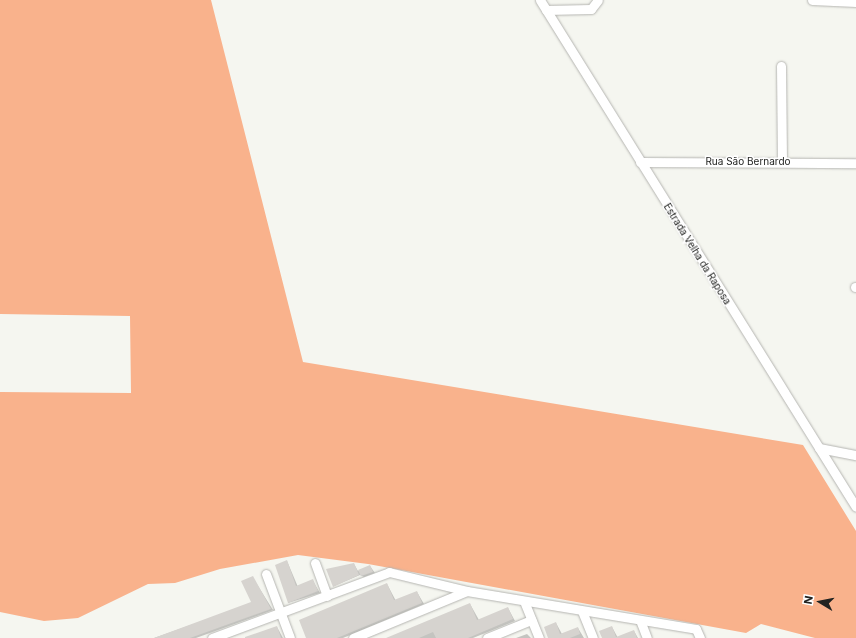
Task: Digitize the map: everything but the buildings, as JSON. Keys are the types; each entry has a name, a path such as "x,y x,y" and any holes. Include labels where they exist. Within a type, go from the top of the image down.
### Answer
{"street":[{"name":"Estrada Velha da Raposa","path":"540,0 856,507"},
{"path":"546,10 591,9 598,0"},
{"path":"812,0 856,2"},
{"path":"781,66 782,162"},
{"name":"Rua São Bernardo","path":"640,162 856,162"},
{"path":"819,448 856,455"},
{"path":"315,563 328,596"},
{"path":"212,638 281,614 389,572 467,591 582,612 696,629 700,638"},
{"path":"266,574 290,638"},
{"path":"353,638 467,591"},
{"path":"524,601 539,638"},
{"path":"582,612 593,638"},
{"path":"487,638 531,620"},
{"path":"640,620 647,638"}],"shaded area":[{"path":"0,0 211,0 303,362 803,445 856,531 856,638 815,638 761,624 746,633 368,564 298,555 220,569 175,583 148,584 78,618 44,621 0,612 0,392 131,393 130,316 0,314"}]}
